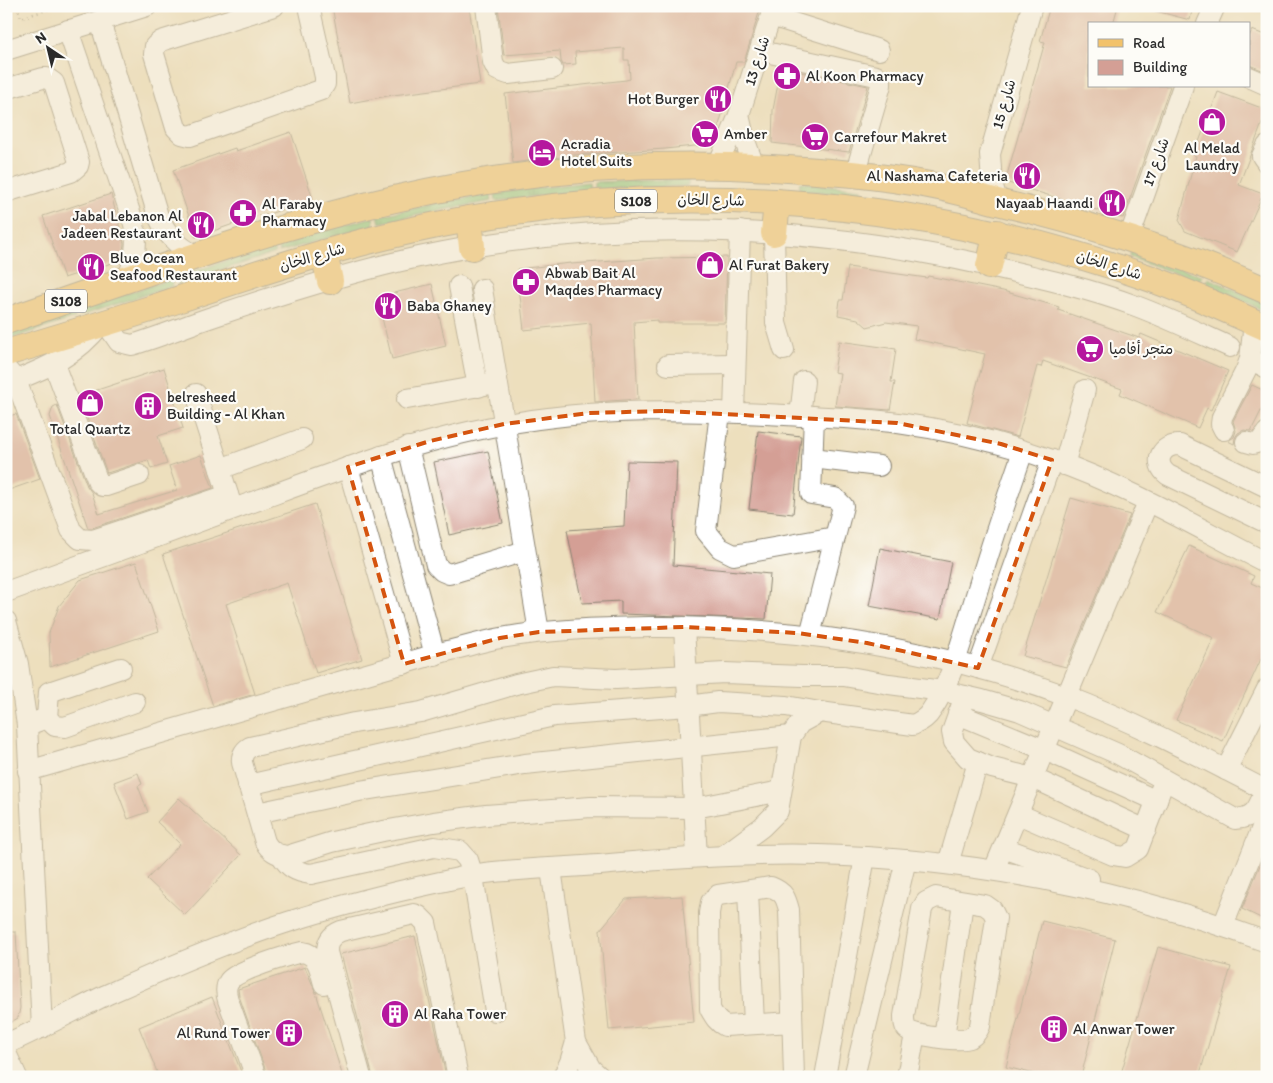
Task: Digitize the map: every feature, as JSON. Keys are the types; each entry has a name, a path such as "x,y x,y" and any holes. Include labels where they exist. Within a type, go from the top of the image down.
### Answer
{"main road":[{"name":"شارع الخان","path":"6,321 197,256 318,218 400,198 468,184 603,168 718,165 855,174 899,180 958,192 1129,238 1175,253 1267,291"},
{"path":"868,210 869,198 876,192 933,200 946,198 958,192"},
{"name":"شارع الخان","path":"6,354 324,253 410,231 469,219 534,209 643,200 696,198 776,202 868,210 943,222 997,234 1062,251 1148,278 1260,325"},
{"path":"774,233 776,202"},
{"path":"469,219 472,247"},
{"path":"989,266 997,234"},
{"path":"324,253 330,281"},
{"path":"9,374 60,344 98,325"}],"street":[{"path":"6,50 148,6"},
{"path":"261,8 161,41 155,46 154,54 176,128 182,134 190,136 321,90 325,84 325,77 309,6"},
{"path":"486,6 492,62 497,70 508,74 552,69"},
{"name":"شارع 15","path":"998,202 992,183 990,154 1032,6"},
{"path":"1208,22 1215,6"},
{"path":"772,11 879,50"},
{"name":"شارع 13","path":"718,165 739,115 761,51 772,11"},
{"path":"100,21 158,216 169,236 186,251 197,256"},
{"path":"68,30 134,224 136,253 126,280"},
{"path":"761,51 876,76 881,80 855,174"},
{"path":"1250,76 1267,85"},
{"path":"6,89 43,78 47,78 54,83 79,162 75,170 71,172 6,192"},
{"name":"شارع 17","path":"1129,238 1182,88"},
{"path":"739,115 745,141 754,166"},
{"path":"1267,146 1262,156 1267,163"},
{"path":"1230,346 1136,306 1072,286 989,266 840,238 740,231 654,229 610,231 542,238 472,247 419,257 234,310 132,345 119,342 98,325 80,348 54,364 9,374 71,530 80,539 93,540 231,502 408,448 504,424 552,417 626,411 727,412 897,423 950,432 1023,451 1101,478 1267,564"},
{"path":"740,231 736,364 706,532 720,548 734,555 835,537"},
{"path":"774,233 776,323 784,350"},
{"path":"1136,306 1148,278"},
{"path":"459,286 478,387"},
{"path":"482,289 539,632"},
{"path":"1224,430 1221,424 1222,417 1246,370 1258,364 1260,325"},
{"path":"54,364 98,482 102,486 106,486 139,475"},
{"path":"668,366 736,364"},
{"path":"804,381 812,458 811,494 835,498 843,506 810,635"},
{"path":"406,399 498,383"},
{"path":"978,668 1085,390"},
{"path":"196,394 231,502"},
{"path":"1246,442 1253,444 1260,442 1267,432"},
{"path":"220,470 302,439"},
{"path":"1267,487 1180,445 1165,448 1160,457 1161,468 1168,475 1267,523"},
{"path":"408,448 436,565 442,572 449,574 526,551"},
{"path":"248,785 554,716 718,702 786,706 913,725 930,713 943,691 955,661 1023,451"},
{"path":"381,456 436,655"},
{"path":"812,458 879,466"},
{"path":"348,467 404,664"},
{"path":"6,592 231,502"},
{"path":"994,870 1148,502"},
{"path":"6,621 18,664 27,725 42,1028"},
{"path":"28,771 500,638 539,632 588,628 684,627 727,628 810,635 867,643 955,661 1067,697 1135,725 1266,789 1255,812 1246,819 1235,819 1118,754 1020,711 961,705"},
{"path":"684,627 697,858"},
{"path":"47,718 50,692 121,668"},
{"path":"781,791 695,808 591,807 486,815 383,831 281,856 268,847 241,762 243,753 250,746 354,723 421,712 516,684 553,676 616,679 725,672 844,676 943,691 961,705 1045,750 1157,801"},
{"path":"1226,770 1267,689"},
{"path":"47,718 55,726 65,727 135,702"},
{"path":"961,705 952,732 954,742 968,758 992,768 1033,778 1146,830"},
{"path":"723,856 762,827 778,811 791,736 800,723 820,712"},
{"path":"27,725 47,718"},
{"path":"257,813 359,791 525,764 791,736"},
{"path":"948,864 978,762"},
{"path":"1018,814 1113,855 1125,857 1138,849 1165,780"},
{"path":"1223,926 1267,815"},
{"path":"281,856 289,866 299,872 311,874 434,847 460,851 468,860 473,876 494,1011"},
{"path":"1004,848 1087,878 1109,893"},
{"path":"6,1044 137,981 225,944 289,922 353,903 418,887 473,876 551,869 723,856 818,855 948,864 994,870 1109,893 1223,926 1267,942"},
{"path":"825,1077 865,857"},
{"path":"854,1077 906,860"},
{"path":"551,869 576,1042 591,1068 600,1077"},
{"path":"792,1022 725,1026 719,1023 710,1008 709,913 711,902 718,895 771,888 780,890 786,896 790,910 794,1077"},
{"path":"748,891 754,1024"},
{"path":"936,898 963,902 989,907 995,914 996,922 980,1026 978,1031 970,1038 964,1040 915,1034 907,1029 904,1016 924,905 928,900 936,898"},
{"path":"944,1038 963,902"},
{"path":"361,1077 327,952 329,941 336,933 341,931 414,914 426,923 458,1077"},
{"path":"256,1077 228,1000 226,988 238,973 302,952 312,955 318,964 351,1077"},
{"path":"907,1077 915,1034"},
{"path":"563,1077 576,1042"},
{"path":"6,1053 18,1077"}],"path":[{"path":"18,6 21,18 59,6"}],"highlighted area":[{"path":"664,411 897,423 1001,444 1052,460 978,668 867,643 797,633 684,627 539,632 500,638 404,664 348,467 430,441 504,424 589,413"}],"green space":[{"path":"688,179 688,186 594,190 594,182"},
{"path":"589,182 590,190 496,201 495,193"},
{"path":"800,182 862,189 861,196 799,190"},
{"path":"491,194 492,201 380,223 378,216 441,202"},
{"path":"373,217 374,225 279,252 276,244"},
{"path":"272,246 275,253 178,284 176,277"},
{"path":"1131,251 1202,276 1199,282 1130,257"},
{"path":"1208,278 1267,304 1267,312 1205,284"},
{"path":"171,279 173,286 80,316 78,309"},
{"path":"72,310 75,318 6,340 6,332"}],"building":[{"path":"332,6 469,6 480,84 393,95 350,103"},
{"path":"498,6 761,6 744,62 736,62 714,144 575,155 513,163 505,94 630,79 629,60 624,60 624,48 575,52 576,64 563,65 560,51 504,55"},
{"path":"1050,6 1118,6 1114,22 1088,22 1088,88 1169,88 1123,218 1005,182 1045,42 1040,41"},
{"path":"1153,6 1193,6 1190,20 1152,10"},
{"path":"1252,30 1267,36 1267,72 1250,65 1250,35"},
{"path":"781,68 868,86 849,152 772,143 773,110"},
{"path":"1218,92 1267,110 1239,185 1263,194 1237,252 1185,231 1179,220 1196,156 1194,155"},
{"path":"291,132 313,199 266,215 265,213 196,237 173,170 235,148 236,151"},
{"path":"111,194 124,244 121,263 115,262 64,278 43,216"},
{"path":"727,257 725,323 657,323 657,320 634,322 638,399 595,402 591,323 524,330 517,269 571,263 657,258"},
{"path":"848,267 927,278 928,276 1003,291 1059,307 1058,310 1139,338 1141,334 1228,371 1211,410 1207,408 1198,428 1120,394 1122,389 1043,361 1041,367 1037,366 1018,437 967,423 985,354 914,339 917,326 886,322 867,327 858,319 838,315 840,300 843,300"},
{"path":"432,284 446,346 392,359 377,297"},
{"path":"839,341 896,349 891,382 895,382 890,410 835,406 840,373 834,372"},
{"path":"164,368 183,428 158,436 167,464 151,469 148,460 107,473 79,396"},
{"path":"1252,385 1267,392 1267,399 1251,431 1244,430 1238,433 1234,444 1228,441 1234,437 1236,431 1233,421"},
{"path":"57,405 99,514 177,490 169,466 201,455 213,488 88,528 50,416 53,407"},
{"path":"16,414 40,479 6,491 6,417"},
{"path":"758,431 801,436 793,514 749,509"},
{"path":"488,451 503,523 449,535 434,462"},
{"path":"627,461 677,462 673,565 770,574 766,619 621,614 621,601 582,603 567,530 624,526"},
{"path":"1071,498 1130,515 1066,667 1023,656"},
{"path":"315,504 362,659 316,673 287,583 226,604 255,694 213,706 163,554"},
{"path":"1189,546 1254,576 1251,583 1267,590 1267,662 1261,659 1223,741 1176,720 1214,638 1157,612"},
{"path":"880,548 951,562 940,619 869,606"},
{"path":"136,562 159,631 50,667 49,633 59,606 80,580"},
{"path":"138,773 142,784 138,786 148,812 128,819 114,782"},
{"path":"179,798 241,855 185,915 147,879 180,844 157,822"},
{"path":"1267,848 1267,921 1242,909"},
{"path":"682,896 694,1022 609,1030 600,930 626,899"},
{"name":"Al Anwar Tower","path":"1042,921 1115,939 1081,1077 1047,1077 1006,1067"},
{"path":"6,932 16,932 20,1008 18,1018 6,1025"},
{"name":"Al Raha Tower","path":"415,936 446,1076 373,1077 341,954"},
{"path":"1158,947 1231,967 1199,1077 1120,1077"},
{"name":"Al Rund Tower","path":"305,967 316,993 343,1077 268,1077 239,996 238,989"},
{"path":"212,997 243,1077 159,1077 139,1027"}],"place":[{"name":"Al Koon Pharmacy","path":"787,76"},
{"name":"Hot Burger","path":"718,99"},
{"name":"Al Melad Laundry","path":"1212,122"},
{"name":"Amber","path":"705,134"},
{"name":"Carrefour Makret","path":"815,137"},
{"name":"Acradia Hotel Suits","path":"542,153"},
{"name":"Al Nashama Cafeteria","path":"1027,176"},
{"name":"Nayaab Haandi","path":"1112,203"},
{"name":"Al Faraby Pharmacy","path":"243,213"},
{"name":"Jabal Lebanon Al Jadeen Restaurant","path":"201,225"},
{"name":"Al Furat Bakery","path":"710,265"},
{"name":"Blue Ocean Seafood Restaurant","path":"91,267"},
{"name":"Abwab Bait Al Maqdes Pharmacy","path":"526,282"},
{"name":"Baba Ghaney","path":"388,306"},
{"name":"متجر أفاميا","path":"1090,349"},
{"name":"Total Quartz","path":"90,403"},
{"name":"belresheed Building - Al Khan","path":"148,406"},
{"name":"Al Raha Tower","path":"395,1014"},
{"name":"Al Anwar Tower","path":"1054,1029"},
{"name":"Al Rund Tower","path":"289,1033"}]}
